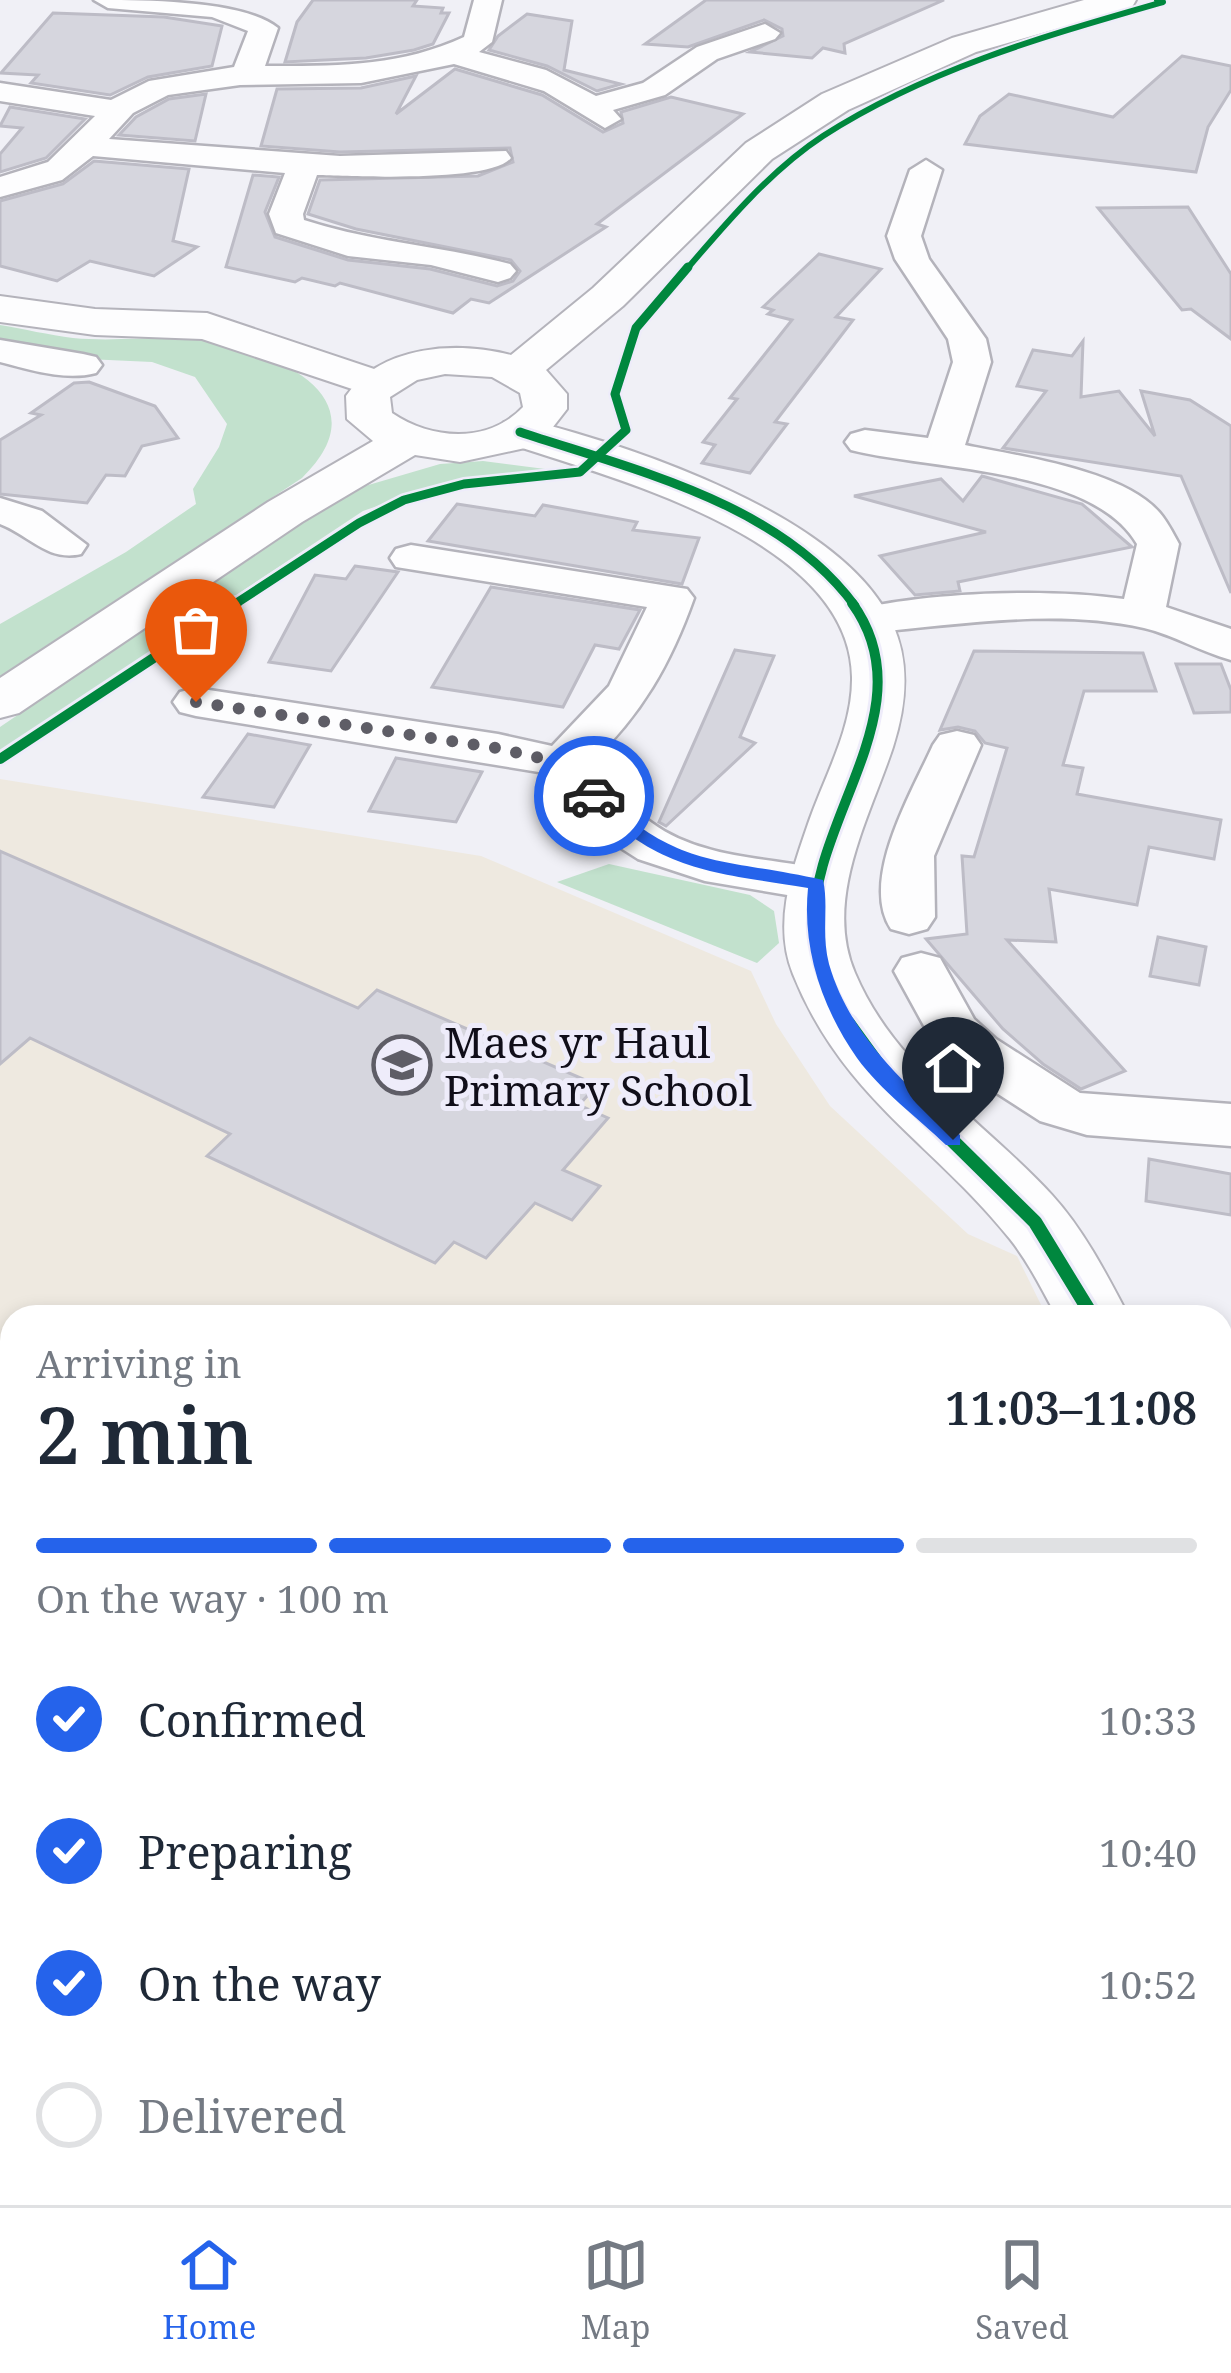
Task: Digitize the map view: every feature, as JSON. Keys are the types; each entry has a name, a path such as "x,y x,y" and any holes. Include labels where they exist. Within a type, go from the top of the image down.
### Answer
{"main road":[{"path":"518,370 608,296 759,151 835,102 964,45 1120,0"},
{"path":"0,309 95,322 207,326 376,384"},
{"path":"482,362 518,370 545,394 545,409 520,432 463,446 407,441 370,418 368,396 376,384 416,366 482,362"},
{"path":"520,432 752,521 833,576 866,620 879,667 878,705 817,884 813,928 821,969 865,1056 1026,1210 1048,1237 1086,1305"},
{"path":"0,702 285,512 407,441"}],"street":[{"path":"108,0 213,4 251,14 264,28 246,76"},
{"path":"0,187 62,168 114,110 157,88 246,76 396,72 455,55 477,42 488,0"},
{"path":"455,55 522,73 599,112 654,89 707,53 750,37 703,28"},
{"path":"0,92 114,110"},
{"path":"84,146 303,168 435,167 495,158"},
{"path":"288,226 286,214 303,168"},
{"path":"943,452 972,362 967,339 912,259 904,236 921,182 961,201"},
{"path":"254,236 288,226 348,245 431,254 498,271"},
{"path":"0,350 39,361 83,365"},
{"path":"865,442 943,452 1066,482 1112,499 1142,518 1158,544 1142,614"},
{"path":"0,511 70,532"},
{"path":"410,558 455,580 677,586 636,687 606,724 562,763"},
{"path":"866,620 1041,606 1142,614 1231,646"},
{"path":"196,702 295,702 562,763 631,832 656,848 706,865 817,884"},
{"path":"909,916 909,856 956,746"},
{"path":"845,800 922,819"},
{"path":"921,971 964,1042 1060,1107 1088,1115 1231,1125"}],"shaded area":[{"name":"Maes yr Haul Primary School","path":"0,779 481,856 751,971 776,1024 830,1106 968,1234 1017,1256 1041,1305 0,1305"}],"green space":[{"path":"0,325 73,338 193,339 253,352 307,380 325,399 332,422 325,448 302,478 0,676 0,624 126,552 196,504 193,489 227,424 195,377 152,362 65,358 0,344"},
{"path":"483,461 553,470 441,484 363,511 0,752 0,727 348,491 440,464"},
{"path":"609,864 750,895 774,911 779,943 757,963 557,882"}],"building":[{"path":"313,0 417,0 413,6 443,8 441,13 449,13 433,44 414,50 285,62 297,22"},
{"path":"706,0 944,0 844,44 845,53 823,48 812,58 750,52 783,36 782,29 764,20 688,47 645,44"},
{"path":"53,13 164,17 222,26 212,66 148,77 110,95 31,83 38,75 1,73"},
{"path":"527,14 572,21 564,70 621,84 597,91 547,66 489,50 498,36"},
{"path":"1182,56 1231,66 1231,90 1208,127 1196,172 965,144 980,116 1009,94 1113,117"},
{"path":"455,69 542,95 603,132 623,123 621,112 671,97 743,114 597,224 606,227 489,303 471,299 453,313 340,283 335,286 302,278 295,282 226,267 253,175 279,177 265,212 275,237 348,260 430,269 497,286 513,281 520,271 511,260 356,229 308,214 320,180 478,176 513,162 510,148 340,152 261,146 277,89 361,88 416,76 396,114"},
{"path":"206,94 195,141 119,135 136,117 169,99"},
{"path":"10,107 85,119 46,158 0,172 0,154 22,128 0,126"},
{"path":"94,161 189,169 173,241 197,247 154,276 90,261 57,281 0,266 0,201 63,184"},
{"path":"1188,207 1231,274 1231,339 1191,309 1182,310 1098,208"},
{"path":"819,254 881,269 836,317 853,320 775,422 787,424 750,473 702,463 715,445 703,442 737,399 730,398 792,320 768,314 773,310 763,307"},
{"path":"1083,341 1081,397 1119,391 1155,436 1141,391 1190,400 1231,426 1231,593 1181,476 1003,448 1046,391 1017,386 1033,350 1072,356"},
{"path":"89,382 155,406 178,438 142,446 125,476 106,475 87,503 0,494 0,440 41,415 31,413 74,383"},
{"path":"982,476 1082,504 1132,547 958,582 960,591 915,595 880,556 986,532 854,496 941,479 963,501"},
{"path":"457,504 535,516 543,505 637,522 633,530 699,538 682,584 428,541"},
{"path":"355,566 398,572 331,671 269,662 315,575 346,579"},
{"path":"491,587 640,610 619,649 595,645 563,707 432,687"},
{"path":"735,650 774,656 740,737 755,743 666,826 659,822"},
{"path":"974,651 1143,653 1156,691 1084,691 1063,765 1083,768 1077,794 1221,820 1214,859 1149,847 1137,905 1049,889 1056,942 1007,940 1125,1071 1081,1089 1003,1029 926,939 967,934 962,856 974,857 1007,748 985,743 975,731 940,730"},
{"path":"1176,664 1221,664 1231,690 1231,712 1194,713"},
{"path":"248,734 310,745 274,807 203,797"},
{"path":"396,758 482,772 456,822 369,811"},
{"path":"0,851 358,1008 377,990 597,1085 579,1105 608,1118 563,1170 600,1186 572,1220 535,1203 486,1258 454,1242 435,1263 207,1156 230,1134 30,1038 0,1064"},
{"path":"1158,937 1206,947 1199,985 1150,976"},
{"path":"1149,1159 1231,1174 1231,1215 1146,1201"}],"cycle path":[{"path":"0,759 359,523 404,500 464,484 580,472 626,430 615,394 636,328 734,214 820,138 907,89 1019,43 1163,2 1157,0"},
{"path":"520,432 680,487 738,513 792,544 836,580 867,623 879,672 878,691 871,728 816,894 814,932 822,970 861,1044 911,1101 1035,1222 1086,1305"}],"way so far":[{"path":"196,702 497,748 562,763 594,796"}],"place":[{"name":"Maes yr Haul Primary School","path":"402,1065"}],"route":[{"path":"594,796 631,832 656,848 706,865 817,884 813,928 821,969 865,1056 953,1140"}]}
